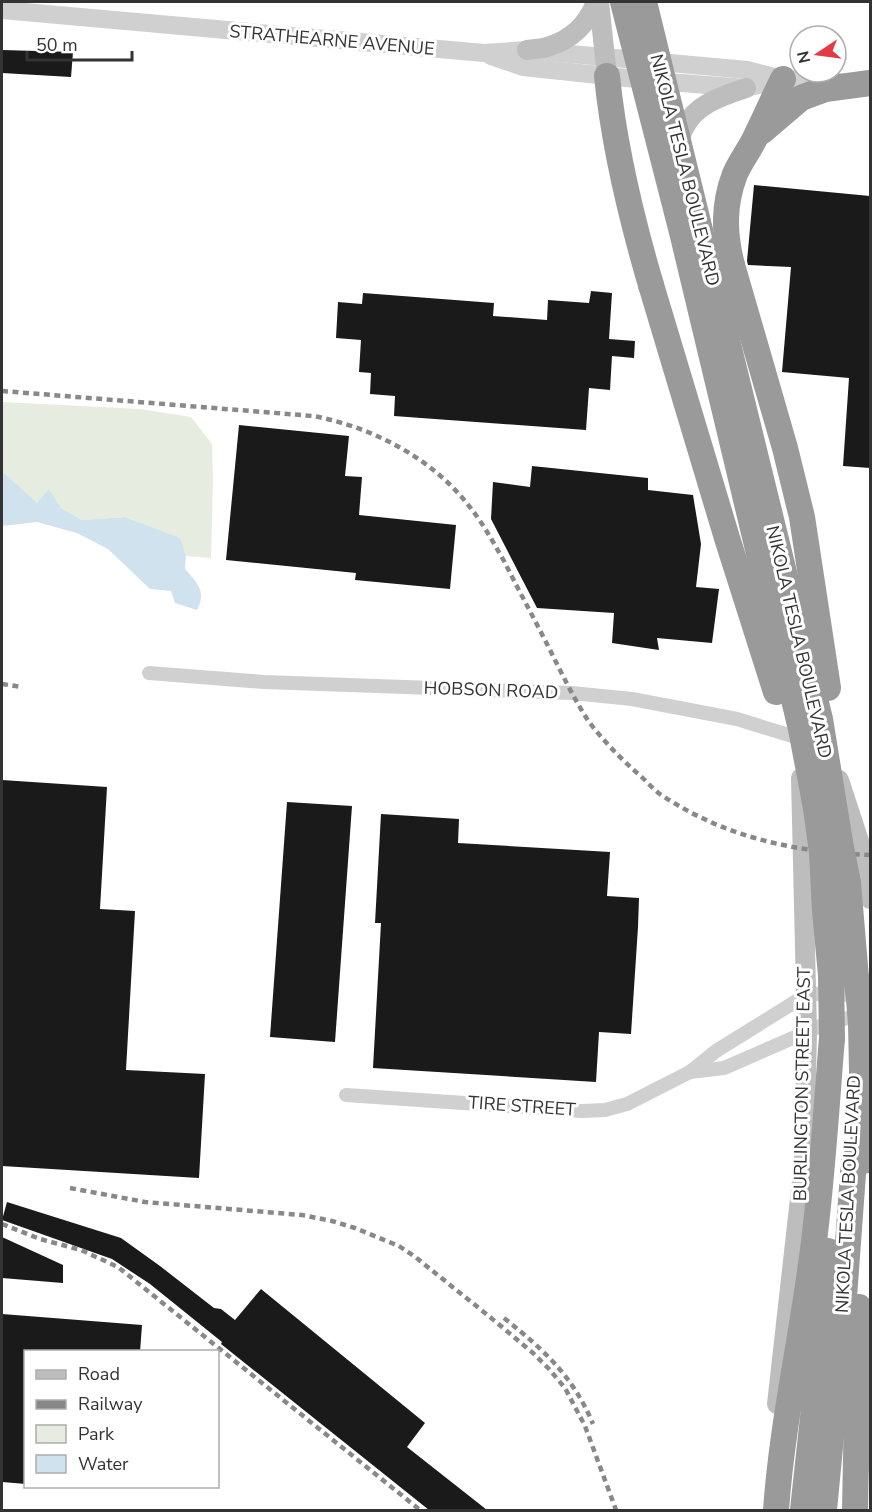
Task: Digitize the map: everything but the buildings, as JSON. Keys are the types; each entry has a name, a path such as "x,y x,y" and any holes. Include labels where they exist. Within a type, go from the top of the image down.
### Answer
{"highway":[{"name":"NIKOLA TESLA BOULEVARD","path":"623,2 682,232 801,729 822,853 831,975 832,1038 844,1160 843,1311 824,1510"},
{"name":"NIKOLA TESLA BOULEVARD","path":"644,2 820,719 848,883 861,1025 822,1334 803,1510"},
{"path":"606,66 610,106 632,219 808,802 825,911"},
{"path":"783,79 757,136 735,174 726,204 726,237 802,517 833,718 848,883"},
{"path":"757,136 801,98 825,89 870,83"},
{"path":"776,1510 790,1395 812,1257 844,1160"},
{"path":"844,1160 860,1280 856,1510"}],"main road":[{"path":"527,50 549,47 564,40 587,20 597,2"},
{"path":"597,2 606,66"},
{"name":"BURLINGTON STREET EAST","path":"613,2 677,237 699,290"},
{"name":"BURLINGTON STREET EAST","path":"635,2 679,178 691,234 699,290 796,655 860,844 870,899"},
{"path":"679,178 678,140 690,118 700,108 717,98 746,88"},
{"name":"BURLINGTON STREET EAST","path":"769,1510 772,1443 804,1163 807,1032 796,655"},
{"path":"856,1510 870,1431"}],"street":[{"name":"STRATHEARNE AVENUE","path":"2,10 484,53 527,50 606,66 633,79 655,81 746,88 783,79"},
{"name":"STRATHEARNE AVENUE","path":"484,53 524,67 606,66 628,58 747,70 783,79 870,83"},
{"name":"HOBSON ROAD","path":"149,673 264,682 572,693 622,698 737,719 827,746"},
{"name":"TIRE STREET","path":"346,1095 582,1111 605,1110 627,1104 690,1072 716,1051 806,995 825,993 848,995 870,1002"},
{"name":"TIRE STREET","path":"690,1072 724,1068 807,1032 845,1018 870,1013"}],"green space":[{"path":"2,402 140,409 191,417 212,444 211,558 186,556 179,538 125,517 82,520 61,508 49,490 37,503 2,474"}],"water":[{"path":"2,474 5,474 37,503 49,489 61,508 82,520 125,517 180,538 186,556 185,569 197,583 201,592 197,610 175,603 171,591 150,589 108,549 77,533 37,522 2,526"}],"railway":[{"path":"2,391 313,416 357,428 399,447 437,473 474,512 504,561 589,722 617,754 656,791 712,823 762,840 815,850 870,855"},
{"path":"2,684 22,687"},
{"path":"70,1188 145,1202 302,1215 355,1228 399,1246 533,1353 565,1388 585,1426 616,1510"},
{"path":"2,1224 40,1239 81,1250 118,1267 420,1510"},
{"path":"504,1318 532,1341 567,1378 593,1424"}]}
